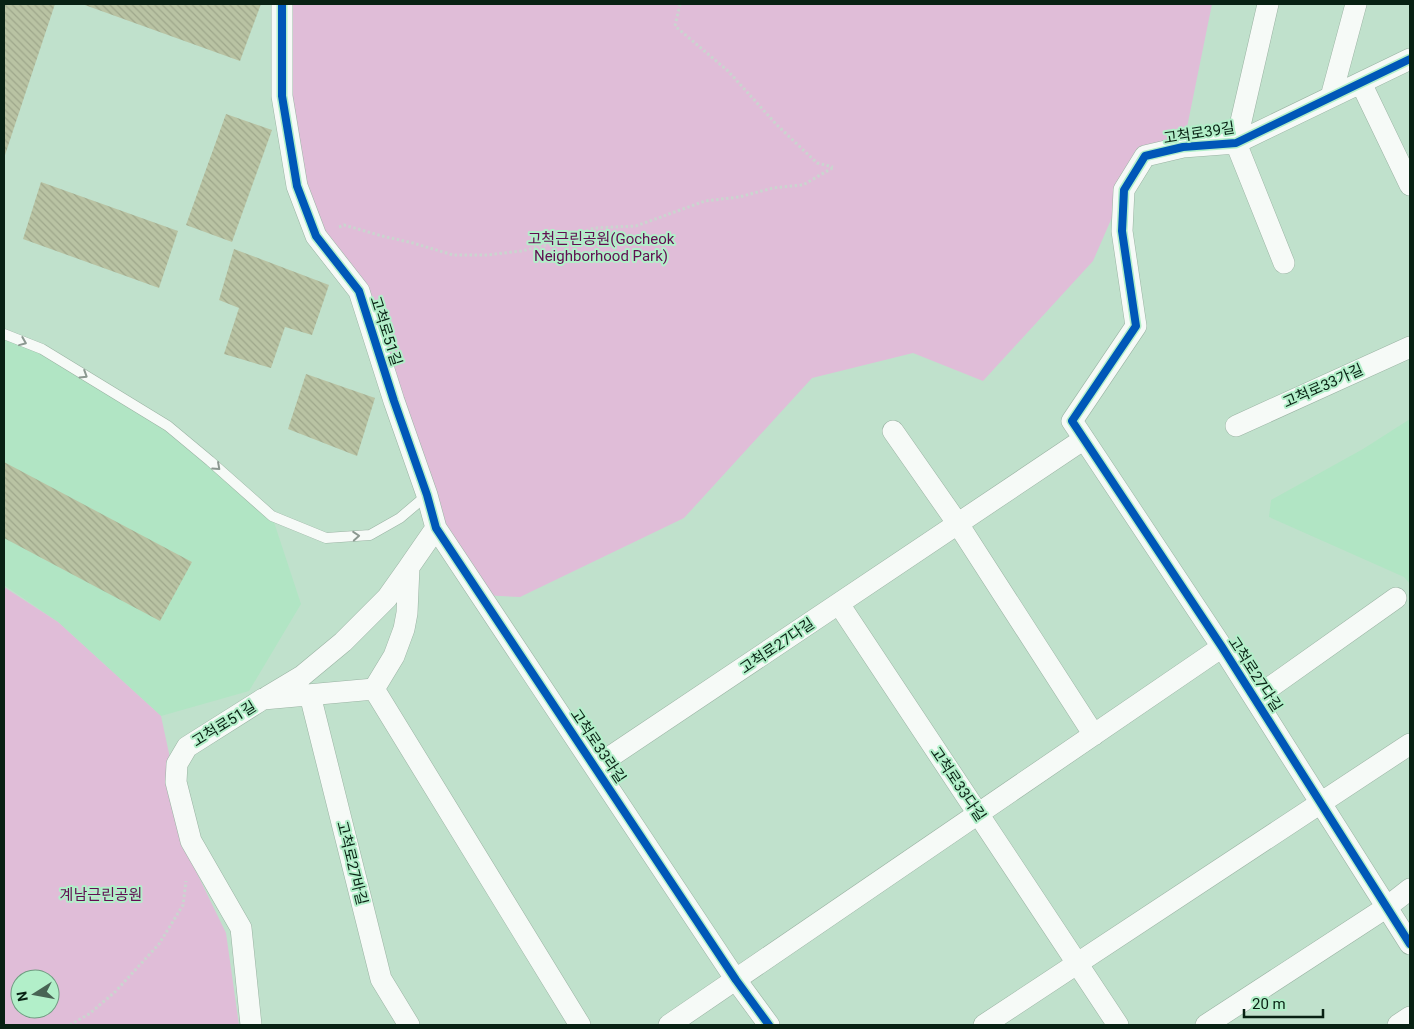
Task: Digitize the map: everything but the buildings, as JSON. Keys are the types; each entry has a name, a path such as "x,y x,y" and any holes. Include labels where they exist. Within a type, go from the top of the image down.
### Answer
{"street":[{"name":"고척로51길","path":"282,4 282,96 297,186 316,236 359,291 394,401 427,495 436,528"},
{"name":"고척로39길","path":"1268,4 1236,143 1284,262"},
{"path":"1331,97 1356,4"},
{"name":"고척로39길","path":"1072,421 1136,326 1122,232 1124,190 1145,156 1183,147 1236,143 1410,59"},
{"path":"1361,82 1409,181"},
{"name":"고척로33가길","path":"1236,426 1410,347"},
{"name":"고척로27다길","path":"1072,421 1255,698 1410,944"},
{"path":"893,431 958,524 1094,735"},
{"name":"고척로27다길","path":"595,767 1084,439"},
{"path":"262,699 302,676 320,663 387,598 436,528"},
{"name":"고척로33라길","path":"436,528 736,980 768,1025"},
{"path":"410,567 404,629 394,656 374,689 580,1025"},
{"name":"고척로27다길","path":"1255,698 1396,598"},
{"name":"고척로33다길","path":"839,604 1118,1025"},
{"name":"고척로27다길","path":"978,814 1222,647"},
{"name":"고척로51길","path":"250,1025 241,928 191,841 176,782 178,764 187,747 262,699 374,689"},
{"name":"고척로27바길","path":"310,695 381,979 409,1025"},
{"path":"984,1025 1322,804 1410,744"},
{"path":"669,1025 978,814"},
{"path":"1206,1025 1386,907 1410,889"},
{"path":"1398,1025 1410,1017"}],"lane":[{"path":"4,334 42,350 168,426 272,516 326,538 370,535 400,518 427,495"}],"path":[{"path":"316,236 344,225 413,243 453,256 521,251 551,244 594,228 636,226 706,201 739,197 773,188 803,185 834,167 817,163 777,125 728,71 674,26 680,4"},
{"path":"70,1025 89,1014 115,992 159,944 183,904 191,841"}],"shaded area":[{"path":"4,334 42,349 168,426 272,516 301,604 249,691 161,716 58,622 4,585"},
{"path":"1410,419 1410,584 1404,577 1269,517 1271,500 1363,449"}],"green space":[{"name":"고척근린공원(Gocheok Neighborhood Park)","path":"282,4 1212,4 1183,147 1145,156 1124,190 1093,261 983,381 913,353 812,378 684,518 520,597 481,595 436,528 359,291 297,186"},
{"name":"계남근린공원","path":"4,587 58,622 161,716 193,865 226,933 239,1025 4,1025"}],"cycle path":[{"path":"282,4 282,96 297,186 316,236 359,291 394,401 427,495 436,528 736,980 769,1025"},
{"path":"1410,59 1236,143 1183,147 1145,156 1124,190 1122,231 1136,326 1072,421 1222,647 1410,944"}]}
